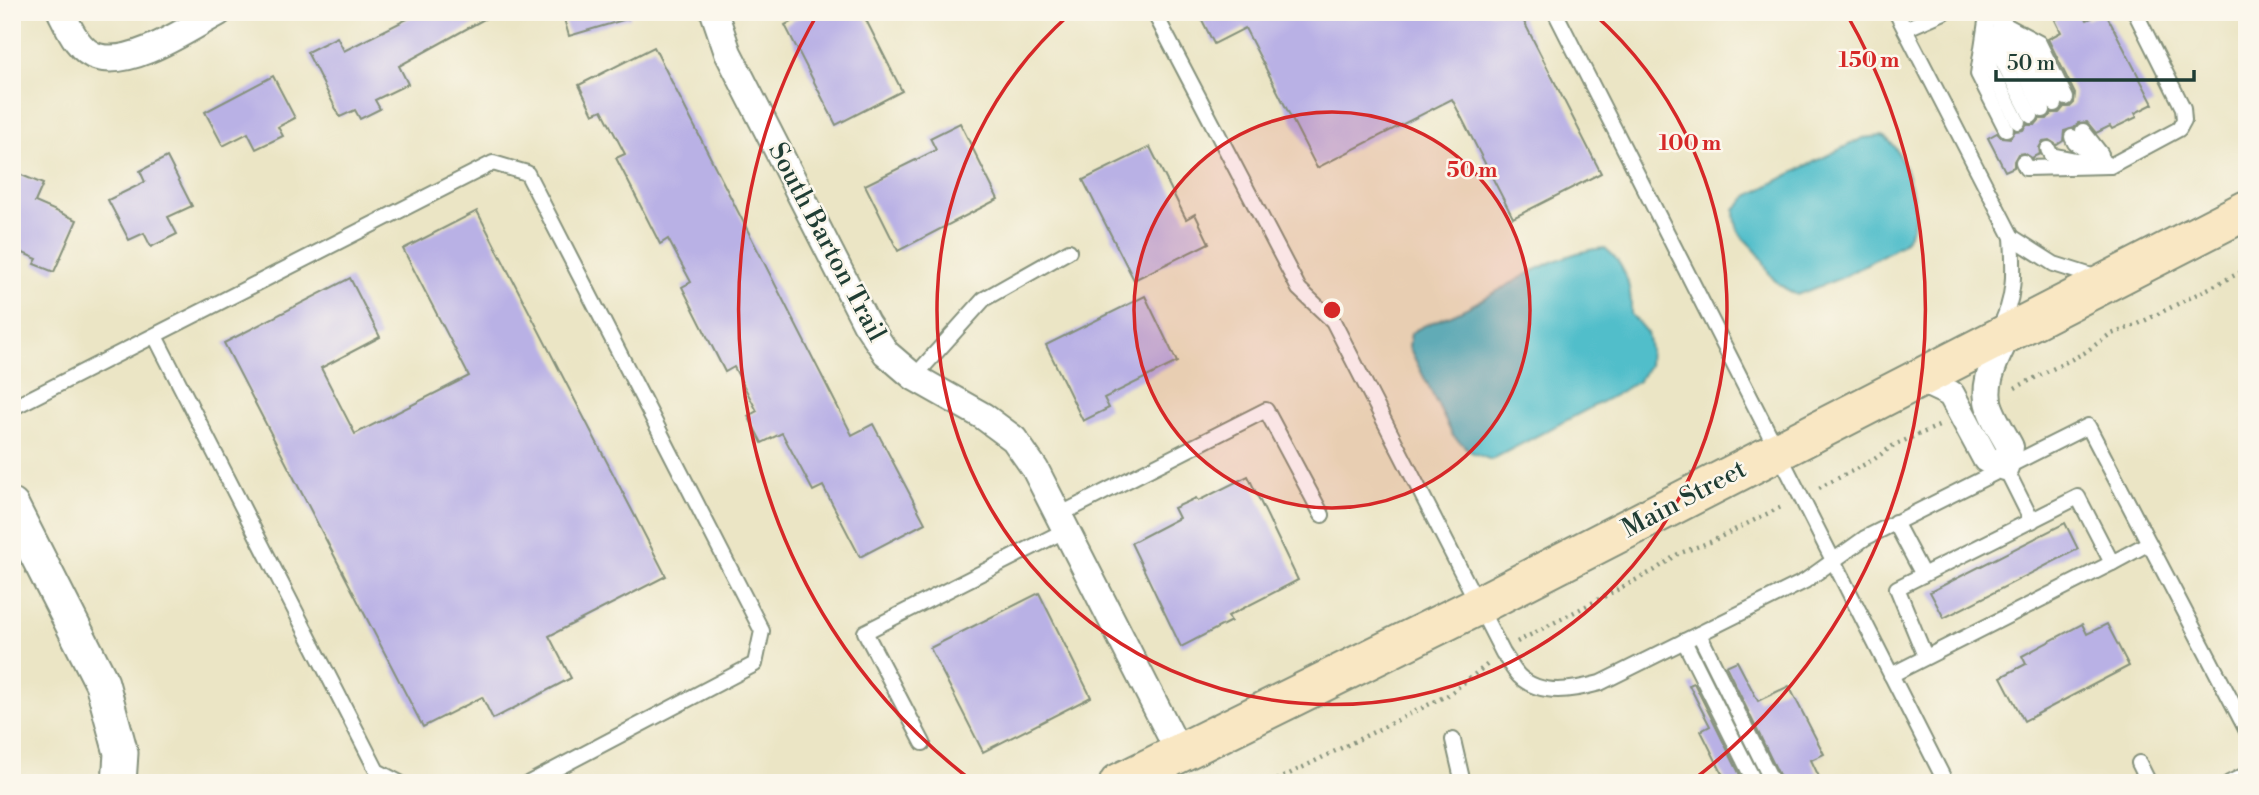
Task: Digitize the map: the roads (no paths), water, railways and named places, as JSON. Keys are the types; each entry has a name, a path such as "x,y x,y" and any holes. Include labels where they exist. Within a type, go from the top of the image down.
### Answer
{"main road":[{"name":"Main Street","path":"1119,783 1479,606 2247,210"}],"street":[{"path":"65,21 80,45 97,57 119,59 140,53 219,12"},
{"name":"South Barton Trail","path":"714,12 728,53 866,323 886,353 914,377 983,416 1014,439 1035,469 1179,752"},
{"path":"1919,379 1951,394 1986,459 2004,467 2010,447 1988,402 1999,337"},
{"path":"12,506 103,683 121,753 119,783"}],"lane":[{"path":"1154,12 1298,289 1333,321 1503,653 1520,677 1545,689 1573,691 1600,683 1805,581 1865,538 2088,426 2247,731"},
{"path":"1555,12 1779,449 1946,783"},
{"path":"1896,12 2012,237 2012,292 1999,337"},
{"path":"1905,29 1944,12"},
{"path":"2053,146 2038,162 2110,166 2179,129 2184,120 2183,108 2135,12"},
{"path":"1986,14 1978,74 2036,113"},
{"path":"1986,14 2003,62 2036,113"},
{"path":"1986,14 2027,49 2036,113"},
{"path":"2053,146 2110,166"},
{"path":"2053,146 2110,166"},
{"path":"12,408 493,163 527,173 762,631 755,664 529,783"},
{"path":"2012,237 2054,264 2095,276 2117,276"},
{"path":"914,377 984,299 1069,251"},
{"path":"155,336 377,771 400,783"},
{"path":"923,743 865,632 1266,410 1322,516"},
{"path":"2004,467 2032,520"},
{"path":"1925,656 1897,588 2078,497 2112,563"},
{"path":"1895,522 1923,575"},
{"path":"1891,675 2149,543"},
{"path":"1699,634 1773,783"},
{"path":"1684,641 1755,783"},
{"path":"1453,740 1463,783"},
{"path":"2139,763 2149,783"},
{"path":"2229,783 2247,774"}],"water":[{"path":"1882,136 1890,141 1896,150 1911,187 1914,221 1907,236 1901,245 1841,278 1797,295 1783,287 1773,279 1762,258 1739,232 1735,209 1748,196 1804,167 1863,138"},
{"path":"1605,248 1618,262 1627,278 1631,314 1647,333 1649,366 1638,381 1613,396 1491,460 1471,452 1453,436 1409,347 1411,333 1474,304 1547,265 1585,251"}]}
